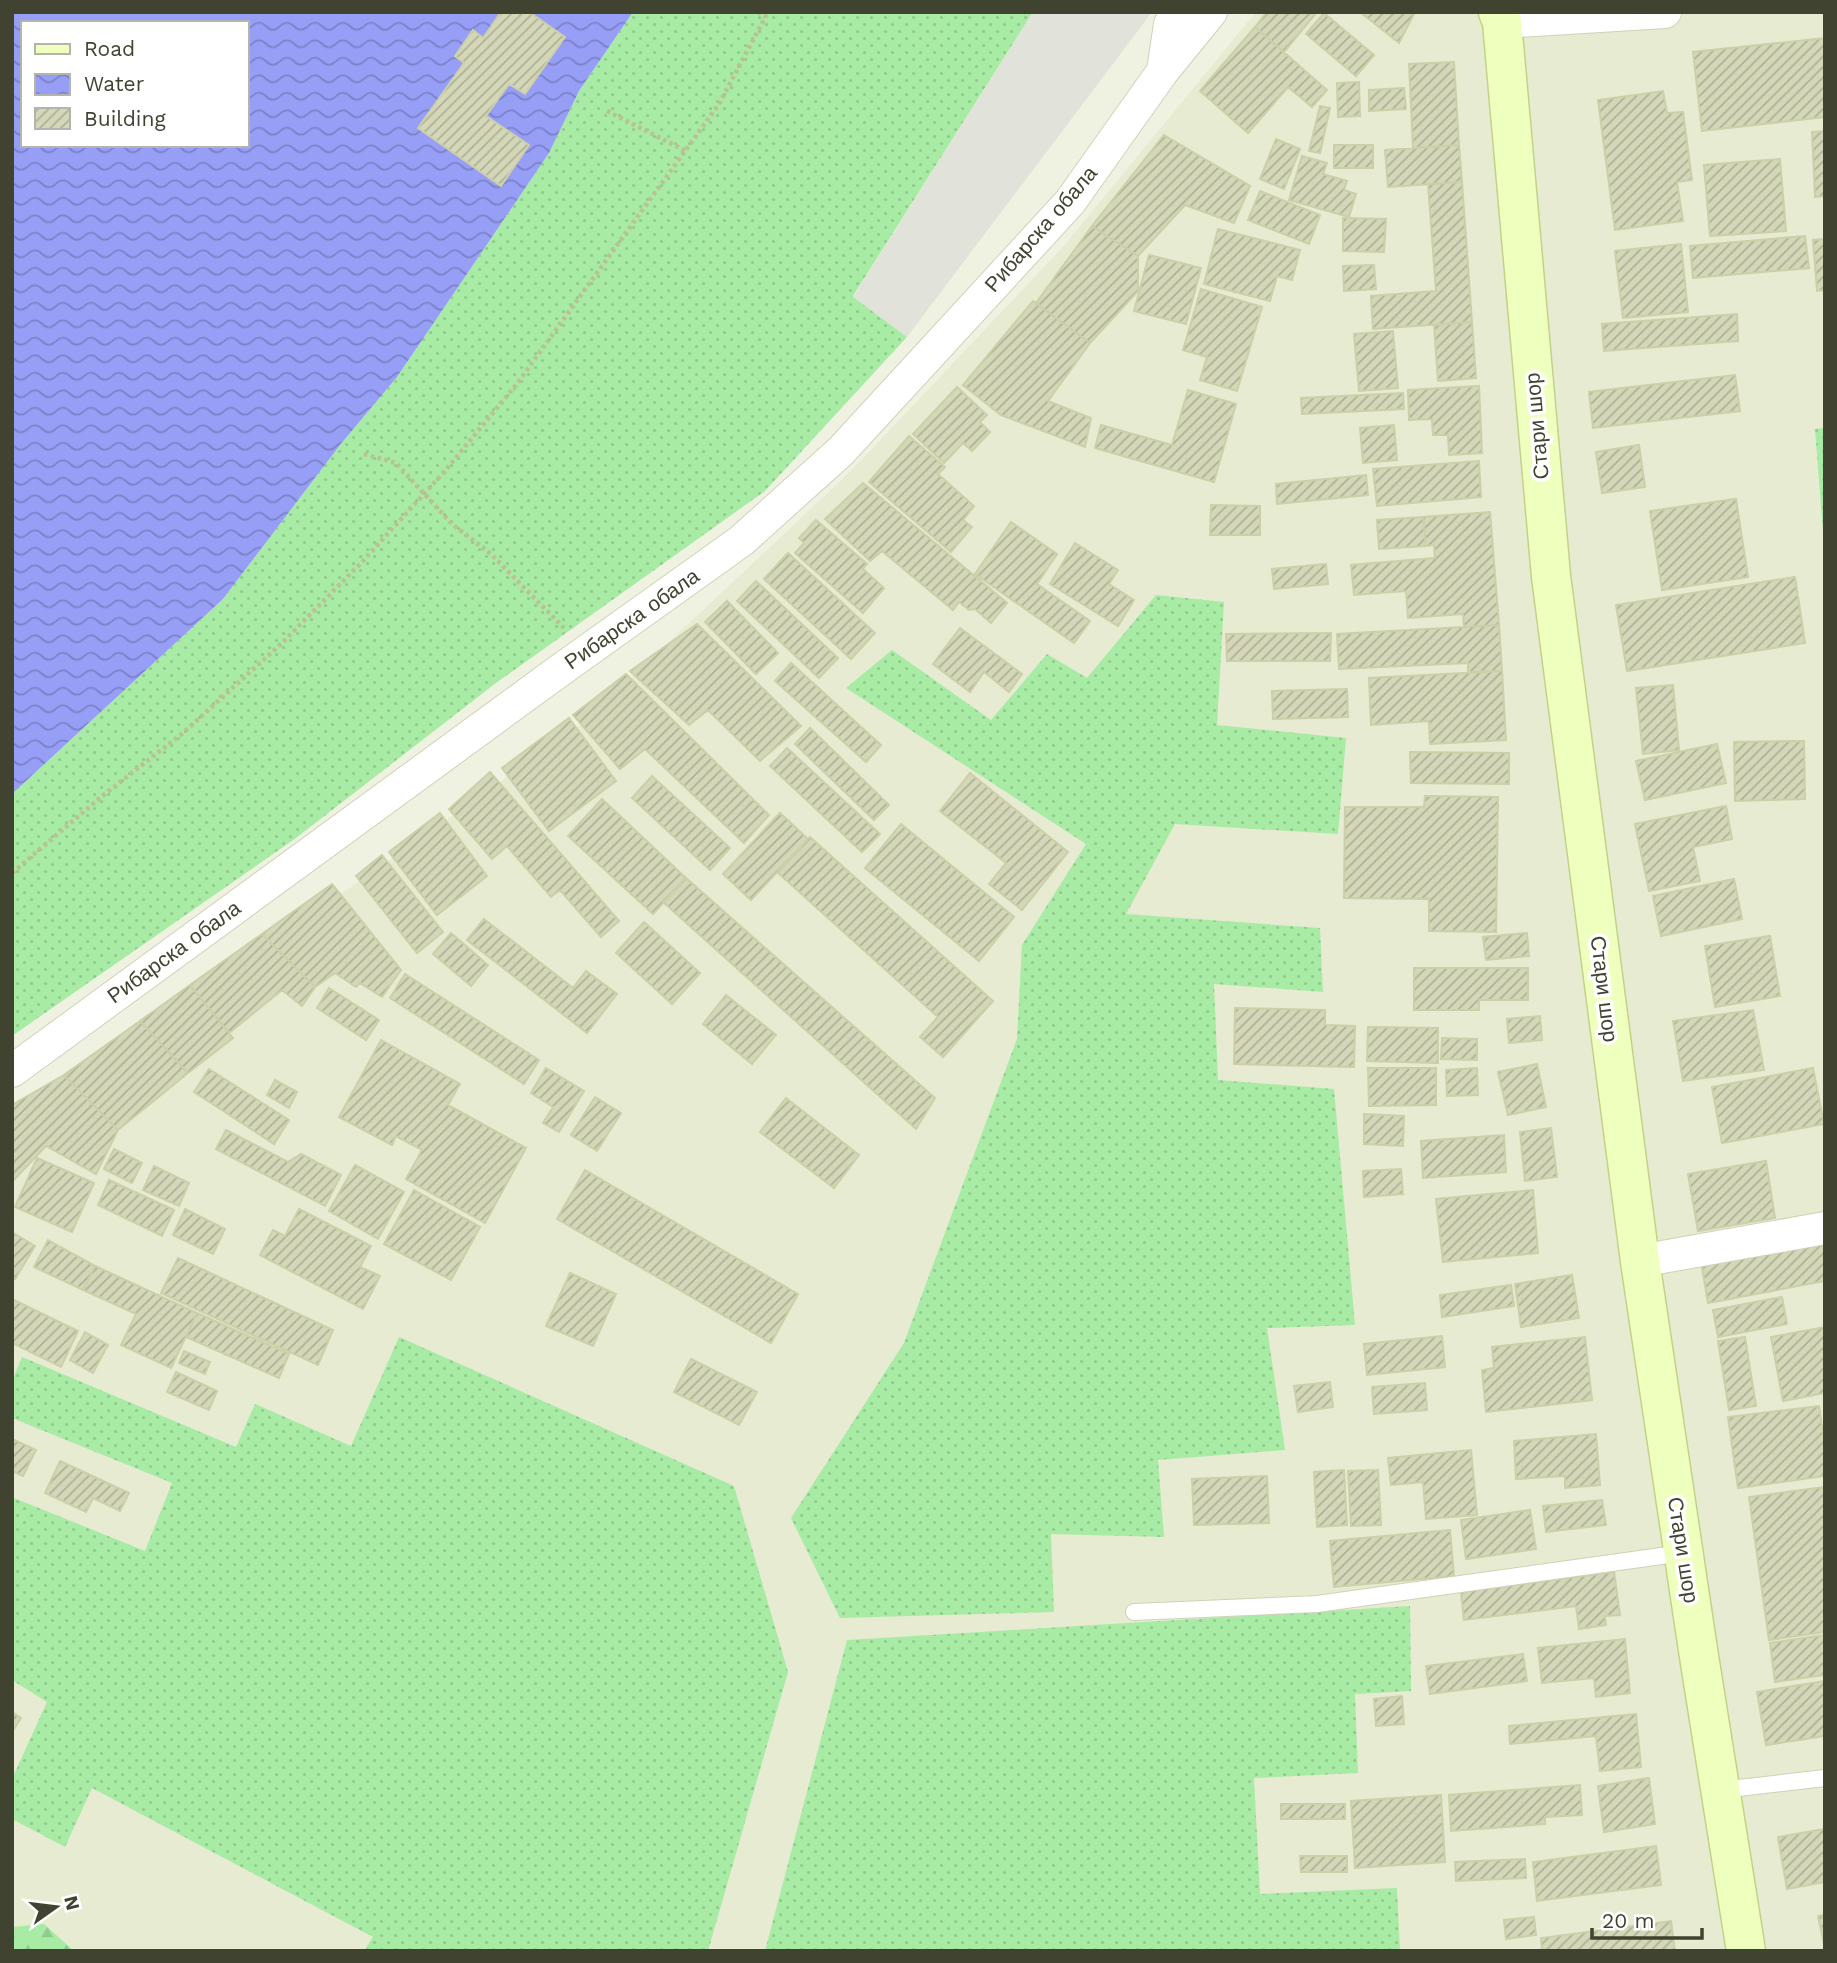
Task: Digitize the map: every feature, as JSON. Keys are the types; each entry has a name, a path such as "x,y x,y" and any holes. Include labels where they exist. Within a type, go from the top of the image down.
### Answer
{"main road":[{"name":"Стари шор","path":"1501,16 1551,576 1640,1261 1746,1951"}],"street":[{"name":"Рибарска обала","path":"1163,71 1170,24 1179,12"},
{"name":"Рибарска обала","path":"12,1070 741,541 841,451 1070,202 1163,71 1211,12"},
{"path":"1501,16 1664,12"},
{"path":"1640,1261 1825,1228"}],"lane":[{"path":"1134,1612 1317,1604 1683,1553"},
{"path":"1721,1790 1825,1778"}],"path":[{"path":"12,873 101,797 183,733 281,643 361,563 424,493 516,385 719,104 767,15 758,12"},
{"path":"607,111 685,151"},
{"path":"365,454 396,463 452,524 507,569 561,624 584,653"}],"shaded area":[{"path":"1033,12 1152,12 907,337 853,297"},
{"path":"1256,12 1825,12 1825,1951 12,1951 12,1127 583,723 852,470 1062,248"}],"green space":[{"path":"633,12 1033,12 853,296 907,337 765,491 496,683 296,838 12,1036 12,794 223,599 340,445 397,377 549,153 579,91"},
{"path":"1825,428 1825,557 1815,429"},
{"path":"1156,595 1224,602 1217,725 1346,738 1338,834 1175,824 1126,914 1320,928 1323,992 1214,984 1218,1080 1334,1089 1355,1325 1267,1328 1285,1450 1158,1460 1164,1537 1051,1534 1054,1612 840,1618 791,1518 904,1343 1017,1039 1022,945 1086,844 846,688 892,650 991,720 1047,654 1087,678"},
{"path":"399,1337 734,1486 788,1672 708,1951 364,1951 373,1937 92,1788 65,1847 12,1819 12,1779 47,1702 12,1680 12,1500 14,1498 145,1551 172,1483 12,1418 12,1381 22,1357 236,1447 255,1404 351,1446"},
{"path":"1410,1606 1411,1691 1355,1694 1358,1773 1254,1778 1260,1894 1397,1888 1400,1951 765,1951 847,1640"},
{"path":"44,1924 74,1951 12,1951 12,1927"}],"water":[{"path":"12,12 633,12 579,91 549,153 397,377 340,445 223,599 12,794"}],"building":[{"path":"501,12 529,12 565,37 525,94 509,84 486,116 529,145 501,186 418,128 464,63 455,56 473,30 483,38"},
{"path":"1267,12 1317,12 1284,52 1255,27"},
{"path":"1360,12 1415,12 1399,43"},
{"path":"1324,13 1374,55 1356,76 1306,34"},
{"path":"1255,27 1327,90 1312,107 1288,87 1248,133 1200,91"},
{"path":"1825,38 1825,117 1702,131 1693,52"},
{"path":"1454,62 1459,145 1413,148 1409,64"},
{"path":"1359,82 1360,116 1338,117 1337,83"},
{"path":"1404,88 1406,109 1369,111 1369,90"},
{"path":"1663,91 1667,113 1683,112 1692,180 1677,182 1683,221 1615,230 1598,100"},
{"path":"1320,106 1330,108 1320,153 1309,151"},
{"path":"1825,131 1825,196 1815,197 1812,132"},
{"path":"1164,135 1250,186 1234,223 1185,205 1138,256 1092,226"},
{"path":"1276,139 1300,149 1284,189 1260,179"},
{"path":"1334,145 1373,145 1373,168 1334,168"},
{"path":"1459,145 1462,182 1388,187 1385,150"},
{"path":"1302,156 1327,163 1323,174 1347,181 1344,190 1356,194 1349,217 1289,200"},
{"path":"1780,159 1786,231 1710,236 1704,165"},
{"path":"1462,182 1472,322 1373,329 1371,296 1436,291 1428,184"},
{"path":"1260,191 1320,215 1309,244 1248,220"},
{"path":"1343,218 1386,219 1384,252 1343,251"},
{"path":"1092,226 1138,256 1138,291 1090,343 1036,303"},
{"path":"1218,229 1300,250 1292,280 1277,276 1270,301 1204,284"},
{"path":"1805,236 1809,268 1693,278 1690,246"},
{"path":"1825,239 1825,290 1817,291 1813,240"},
{"path":"1681,244 1688,312 1623,318 1615,251"},
{"path":"1149,255 1201,268 1186,324 1134,311"},
{"path":"1374,265 1376,289 1344,291 1343,266"},
{"path":"1201,289 1262,307 1237,391 1200,380 1207,357 1183,350"},
{"path":"1033,301 1090,343 1048,401 1091,418 1085,447 1001,415 963,385"},
{"path":"1737,314 1738,341 1604,351 1602,324"},
{"path":"1472,322 1476,378 1438,381 1434,325"},
{"path":"1393,331 1398,388 1359,391 1354,334"},
{"path":"1735,375 1740,411 1593,428 1589,392"},
{"path":"1479,386 1482,453 1449,455 1448,435 1433,435 1432,419 1409,420 1408,390"},
{"path":"957,387 987,415 980,422 990,432 972,451 963,443 944,463 913,434"},
{"path":"1188,390 1236,404 1214,482 1095,448 1101,425 1172,445"},
{"path":"1403,393 1404,409 1302,414 1301,398"},
{"path":"1394,425 1397,460 1363,463 1360,428"},
{"path":"909,436 945,467 938,474 974,506 963,520 972,527 951,552 869,482"},
{"path":"1639,445 1645,487 1602,493 1596,452"},
{"path":"1479,461 1481,497 1377,506 1373,469"},
{"path":"1366,475 1368,495 1277,504 1276,484"},
{"path":"863,483 1007,603 991,623 975,609 969,610 959,602 953,610 882,551 870,561 825,519"},
{"path":"1736,499 1748,577 1662,590 1650,511"},
{"path":"1211,505 1260,506 1260,535 1210,535"},
{"path":"1490,512 1499,625 1464,627 1463,614 1408,618 1406,591 1354,595 1351,565 1435,558 1434,545 1426,546 1423,517"},
{"path":"1423,517 1426,546 1379,549 1377,520"},
{"path":"816,520 867,564 863,569 884,588 863,613 795,553 804,543 799,538"},
{"path":"1011,522 1057,554 1037,584 1090,621 1074,643 975,574"},
{"path":"1075,543 1118,570 1109,584 1134,600 1118,626 1050,584"},
{"path":"788,553 875,633 851,659 764,579"},
{"path":"1326,564 1328,584 1274,589 1272,569"},
{"path":"1795,577 1805,643 1627,671 1616,605"},
{"path":"756,581 838,658 819,678 737,601"},
{"path":"727,601 778,653 756,674 705,622"},
{"path":"697,624 801,726 760,761 708,710 689,725 630,671"},
{"path":"1499,625 1502,671 1468,672 1468,663 1339,669 1337,634"},
{"path":"960,628 1022,674 1009,692 984,672 970,692 933,664"},
{"path":"1331,633 1330,661 1227,661 1226,634"},
{"path":"791,663 881,745 866,762 775,681"},
{"path":"1502,671 1506,740 1430,744 1429,721 1371,725 1369,678"},
{"path":"626,674 769,815 744,843 645,749 620,769 573,715"},
{"path":"1673,685 1679,750 1643,754 1636,688"},
{"path":"1347,689 1348,717 1273,719 1272,691"},
{"path":"569,718 616,781 549,831 502,768"},
{"path":"810,728 889,805 874,820 795,744"},
{"path":"1804,741 1805,799 1735,801 1734,742"},
{"path":"1717,744 1726,783 1645,800 1636,761"},
{"path":"787,748 880,834 862,852 770,766"},
{"path":"1410,752 1509,753 1509,784 1411,783"},
{"path":"490,772 619,921 601,937 560,890 551,897 507,846 492,859 449,809"},
{"path":"970,773 1068,852 1022,910 989,884 1006,863 940,811"},
{"path":"652,776 730,848 710,870 632,798"},
{"path":"1425,796 1498,797 1496,932 1429,931 1429,899 1344,898 1345,807 1424,807"},
{"path":"602,799 686,878 653,914 568,836"},
{"path":"1726,806 1732,839 1693,847 1700,881 1649,891 1635,824"},
{"path":"440,813 487,876 437,915 389,852"},
{"path":"780,813 808,839 751,900 723,874"},
{"path":"901,824 1014,917 979,961 865,868"},
{"path":"810,837 993,1001 943,1057 920,1037 938,1017 778,873"},
{"path":"382,855 443,932 417,953 356,876"},
{"path":"686,878 935,1098 916,1129 663,902"},
{"path":"1734,879 1742,919 1661,936 1653,896"},
{"path":"332,884 401,970 382,997 360,983 356,987 335,973 315,987 262,934"},
{"path":"484,919 573,988 586,971 617,994 587,1033 467,940"},
{"path":"644,922 700,973 672,1004 616,953"},
{"path":"451,933 488,965 471,986 433,954"},
{"path":"1527,933 1529,956 1486,960 1483,937"},
{"path":"262,934 315,987 302,1006 282,990 229,1033 190,985"},
{"path":"1770,936 1780,996 1715,1007 1705,946"},
{"path":"1414,968 1528,968 1528,1000 1479,1000 1479,1010 1414,1010"},
{"path":"405,974 539,1060 524,1084 390,998"},
{"path":"190,985 233,1038 188,1073 140,1021"},
{"path":"329,988 379,1020 366,1040 317,1008"},
{"path":"726,995 776,1035 752,1064 703,1024"},
{"path":"1235,1008 1325,1010 1325,1025 1355,1026 1354,1067 1234,1064"},
{"path":"1753,1010 1764,1070 1683,1081 1673,1021"},
{"path":"1540,1016 1542,1040 1509,1043 1507,1019"},
{"path":"140,1021 188,1073 118,1130 64,1075"},
{"path":"1368,1027 1438,1028 1438,1063 1367,1061"},
{"path":"1442,1038 1477,1039 1477,1060 1441,1059"},
{"path":"381,1040 460,1084 448,1105 526,1148 485,1223 406,1179 422,1150 396,1136 392,1145 339,1117"},
{"path":"1537,1064 1546,1107 1508,1115 1498,1072"},
{"path":"546,1068 584,1091 559,1132 543,1123 553,1107 531,1093"},
{"path":"1368,1068 1436,1068 1436,1105 1369,1106"},
{"path":"1477,1068 1478,1095 1447,1096 1446,1070"},
{"path":"1813,1068 1824,1124 1722,1143 1712,1087"},
{"path":"209,1069 289,1120 274,1144 194,1092"},
{"path":"64,1075 118,1130 96,1174 46,1146 12,1182 12,1105"},
{"path":"275,1080 297,1092 289,1108 267,1095"},
{"path":"595,1097 621,1113 597,1151 571,1135"},
{"path":"786,1098 859,1155 834,1188 760,1132"},
{"path":"1364,1114 1404,1116 1403,1146 1364,1144"},
{"path":"1551,1128 1557,1177 1525,1181 1520,1132"},
{"path":"226,1130 288,1162 301,1154 341,1175 325,1206 216,1149"},
{"path":"1504,1135 1506,1172 1423,1178 1421,1141"},
{"path":"114,1149 142,1163 132,1183 104,1169"},
{"path":"37,1158 94,1183 72,1232 15,1207"},
{"path":"1766,1161 1775,1218 1698,1231 1688,1174"},
{"path":"355,1165 404,1192 378,1239 329,1211"},
{"path":"154,1166 189,1183 179,1206 143,1190"},
{"path":"1401,1169 1403,1194 1364,1197 1363,1171"},
{"path":"585,1170 798,1294 771,1343 557,1219"},
{"path":"109,1180 174,1210 162,1236 98,1205"},
{"path":"414,1190 480,1227 451,1280 384,1244"},
{"path":"1533,1190 1538,1253 1443,1262 1436,1199"},
{"path":"185,1209 225,1229 213,1254 173,1235"},
{"path":"299,1209 371,1246 360,1267 380,1276 363,1309 260,1255 273,1230 285,1236"},
{"path":"12,1232 35,1246 15,1279 12,1277"},
{"path":"1825,1232 1825,1281 1708,1303 1700,1256"},
{"path":"48,1240 95,1266 83,1290 34,1267"},
{"path":"178,1258 333,1330 318,1365 161,1293"},
{"path":"95,1266 197,1313 171,1368 121,1345 136,1314 83,1290"},
{"path":"570,1273 616,1294 593,1346 546,1326"},
{"path":"1572,1275 1579,1318 1521,1327 1515,1284"},
{"path":"1511,1285 1514,1306 1442,1317 1440,1295"},
{"path":"1782,1297 1787,1324 1718,1337 1713,1310"},
{"path":"12,1299 78,1331 61,1367 12,1343"},
{"path":"197,1313 289,1354 279,1378 186,1337"},
{"path":"1825,1327 1825,1393 1783,1401 1771,1337"},
{"path":"85,1332 108,1345 93,1373 70,1360"},
{"path":"1442,1336 1445,1367 1367,1375 1364,1344"},
{"path":"1585,1337 1592,1400 1486,1412 1482,1370 1494,1368 1492,1347"},
{"path":"1745,1337 1756,1406 1729,1410 1718,1341"},
{"path":"184,1351 210,1362 205,1374 179,1363"},
{"path":"691,1359 757,1392 739,1425 674,1392"},
{"path":"176,1372 217,1391 209,1410 167,1392"},
{"path":"1330,1382 1333,1407 1298,1412 1294,1386"},
{"path":"1425,1383 1427,1410 1374,1414 1372,1387"},
{"path":"1819,1406 1825,1446 1825,1476 1738,1488 1728,1417"},
{"path":"1596,1434 1600,1485 1565,1488 1565,1476 1516,1479 1514,1441"},
{"path":"12,1439 36,1450 23,1476 12,1471"},
{"path":"1471,1450 1477,1515 1426,1519 1423,1482 1391,1485 1388,1458"},
{"path":"60,1461 129,1493 120,1511 93,1498 86,1512 45,1493"},
{"path":"1344,1470 1347,1525 1317,1527 1314,1472"},
{"path":"1378,1470 1381,1525 1351,1526 1348,1471"},
{"path":"1267,1476 1269,1523 1194,1525 1192,1479"},
{"path":"1825,1487 1825,1632 1769,1640 1749,1497"},
{"path":"1602,1500 1606,1525 1546,1532 1543,1506"},
{"path":"1530,1510 1536,1549 1466,1559 1461,1520"},
{"path":"1450,1530 1454,1576 1334,1587 1330,1541"},
{"path":"1614,1572 1620,1615 1605,1616 1606,1625 1579,1629 1576,1606 1464,1620 1461,1592"},
{"path":"1825,1635 1825,1675 1775,1682 1770,1643"},
{"path":"1625,1639 1630,1693 1596,1697 1594,1678 1542,1683 1538,1648"},
{"path":"1523,1654 1527,1681 1430,1694 1426,1666"},
{"path":"1825,1681 1825,1736 1766,1745 1757,1692"},
{"path":"1402,1696 1404,1724 1376,1726 1374,1699"},
{"path":"12,1712 21,1718 12,1732"},
{"path":"1636,1714 1641,1767 1600,1771 1596,1736 1510,1744 1509,1726"},
{"path":"1649,1778 1655,1824 1604,1832 1598,1786"},
{"path":"1580,1785 1582,1815 1545,1817 1545,1824 1451,1831 1449,1795"},
{"path":"1441,1795 1445,1862 1355,1868 1351,1801"},
{"path":"1281,1804 1345,1804 1345,1819 1281,1819"},
{"path":"1825,1829 1825,1882 1787,1889 1778,1837"},
{"path":"1656,1846 1661,1885 1537,1901 1533,1862"},
{"path":"1300,1856 1347,1856 1347,1872 1301,1872"},
{"path":"1525,1859 1526,1878 1456,1881 1455,1862"},
{"path":"1825,1915 1825,1949 1818,1916"},
{"path":"1534,1917 1536,1935 1506,1939 1504,1920"},
{"path":"1671,1921 1675,1951 1542,1951 1541,1938"}]}
